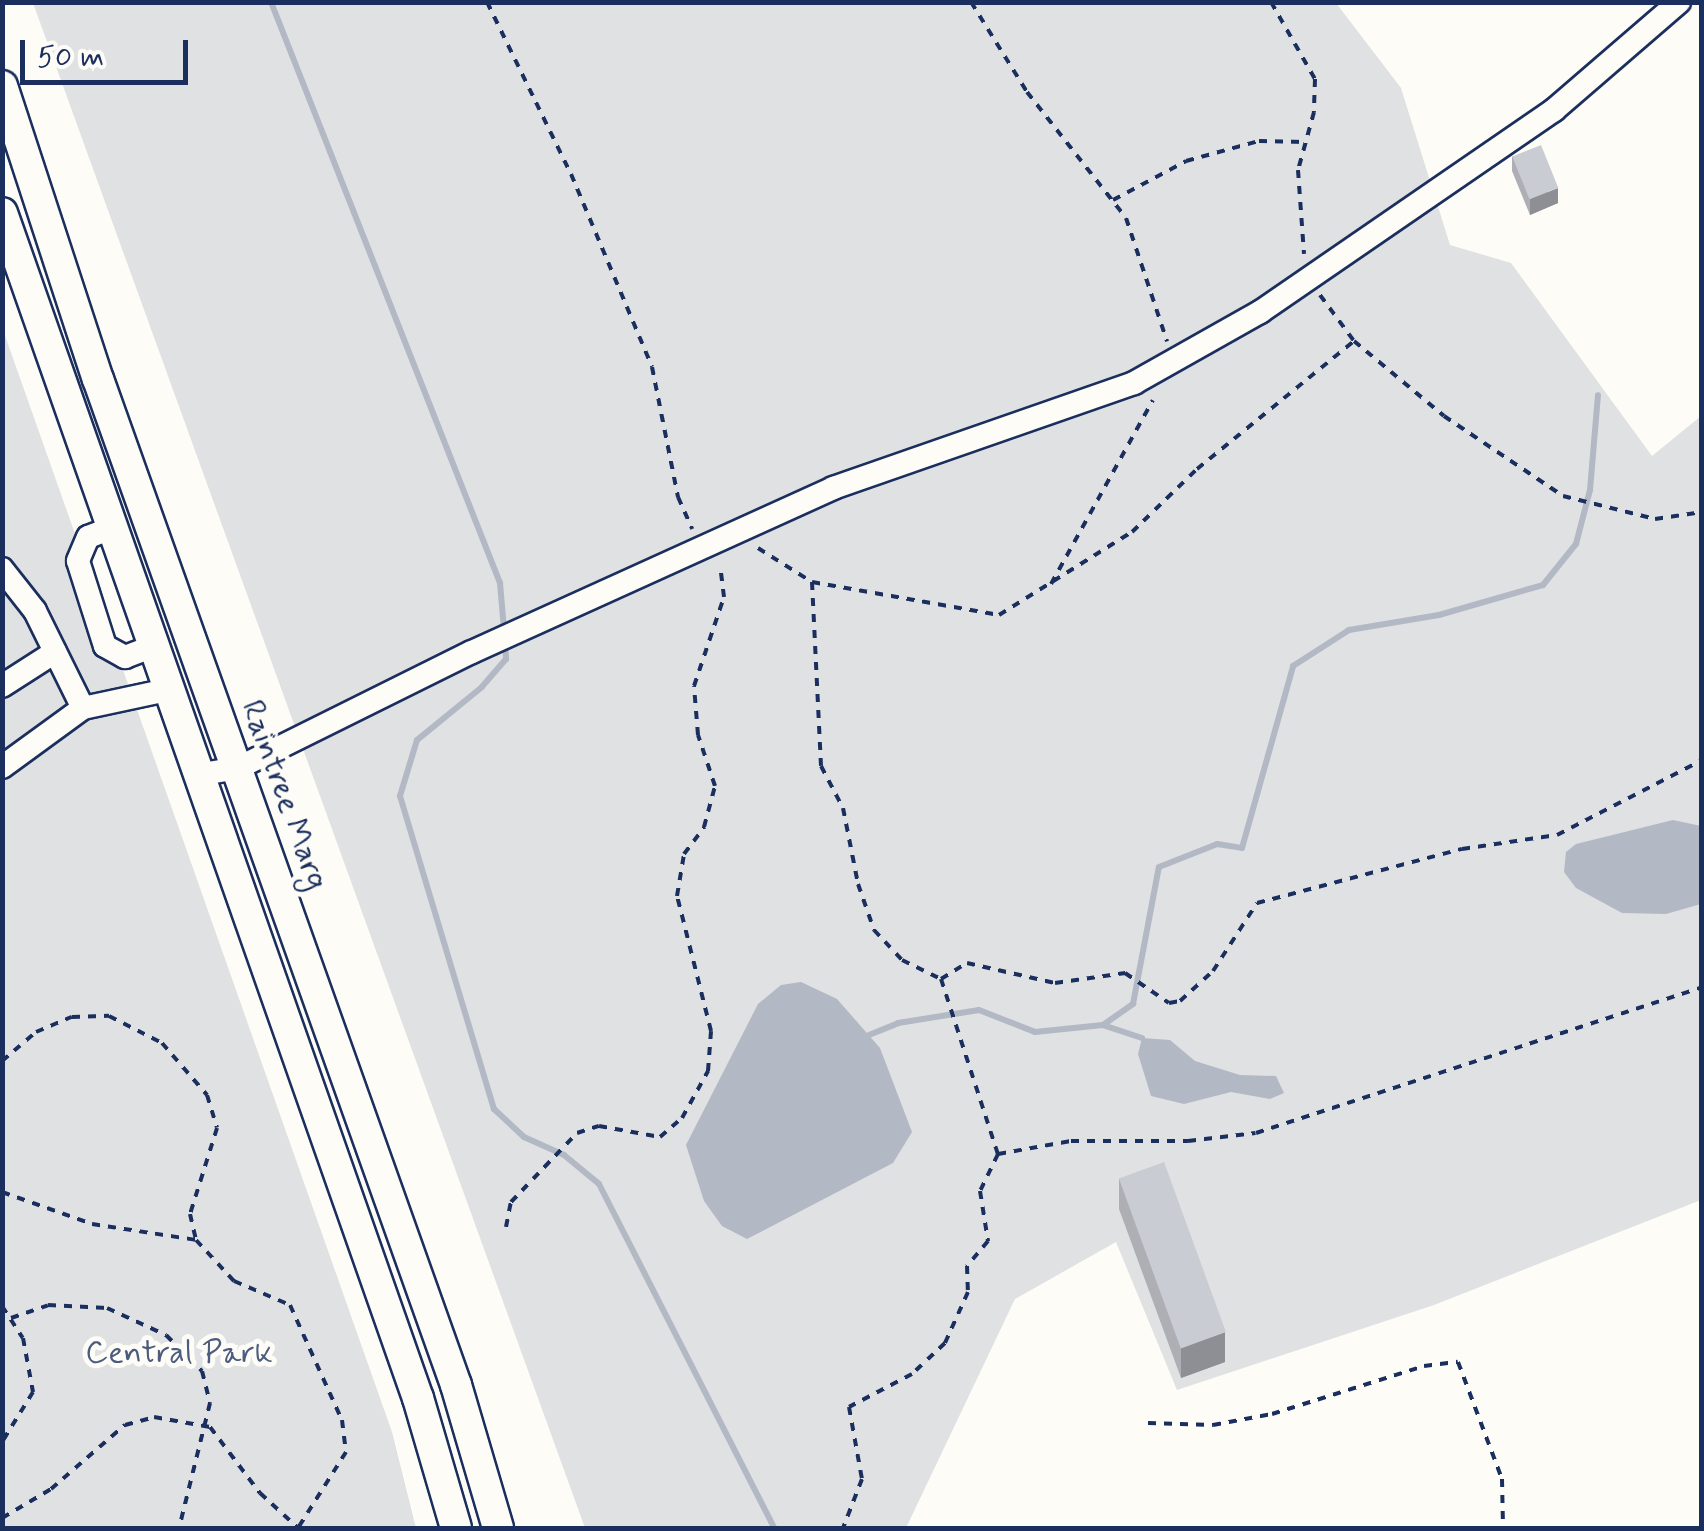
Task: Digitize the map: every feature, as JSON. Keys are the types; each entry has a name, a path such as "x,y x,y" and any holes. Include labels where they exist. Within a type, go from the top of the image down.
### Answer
{"main road":[{"name":"Raintree Marg","path":"2,86 456,1386 498,1528"},
{"path":"2,214 109,529 418,1398 456,1528"}],"street":[{"path":"197,775 238,768 472,652 549,622 700,547 833,488 1134,383 1308,279 1554,110 1679,2"},
{"path":"109,529 88,538 78,561 105,646 125,656 151,646"},
{"path":"7,584 56,652 83,708"},
{"path":"2,686 56,652"},
{"path":"2,767 83,708 166,690"}],"path":[{"path":"486,2 554,138 652,367 678,497 700,547"},
{"path":"971,2 1028,92 1114,200 1160,312 1172,361 1050,584"},
{"path":"1271,2 1315,79 1298,170 1308,279 1354,341 1444,416 1563,496 1607,510 1655,518 1702,512"},
{"path":"1114,200 1186,161 1259,141 1306,142"},
{"path":"506,1227 511,1202 577,1133 599,1126 660,1137 682,1118 708,1071 711,1032 677,896 684,854 704,828 715,786 698,734 694,686 724,597 720,561 727,535 812,582 999,615 1132,532 1197,469 1354,341"},
{"path":"812,582 821,766 843,808 858,884 874,930 902,960 941,979 998,1154 980,1191 988,1241 967,1266 968,1292 945,1343 912,1374 849,1407 862,1479 843,1528"},
{"path":"941,979 967,964 1055,984 1125,973 1168,1003 1180,1001 1213,971 1256,904 1462,849 1557,834 1702,760"},
{"path":"998,1154 1071,1140 1256,1134 1702,987"},
{"path":"2,1061 36,1032 72,1018 109,1016 131,1023 185,1063 207,1095 216,1128 190,1214 196,1240 206,1259 234,1281 290,1305 342,1420 346,1452 298,1528 204,1426 154,1417 126,1425 52,1490 2,1518"},
{"path":"2,1192 92,1224 196,1240"},
{"path":"2,1306 32,1366 34,1392 15,1432 2,1442"},
{"path":"11,1318 48,1306 108,1308 166,1335 202,1370 210,1402 179,1528"},
{"path":"1148,1423 1213,1424 1272,1414 1424,1366 1458,1362 1502,1478 1502,1528"}],"green space":[{"path":"33,3 1336,3 1401,88 1450,245 1511,263 1652,456 1701,416 1701,1200 1434,1305 1177,1390 1116,1242 1015,1299 906,1528 585,1528"},
{"name":"Central Park","path":"2,327 392,1432 416,1528 3,1528"}],"shaded area":[{"path":"1673,820 1701,826 1701,904 1666,914 1622,913 1576,888 1564,872 1566,852 1576,844"},
{"path":"801,982 837,999 880,1048 912,1132 893,1163 747,1239 722,1226 704,1201 686,1145 758,1004 781,985"},
{"path":"1142,1038 1170,1040 1195,1061 1240,1075 1276,1076 1284,1093 1270,1099 1231,1092 1184,1104 1151,1096 1138,1054"}],"building":[{"path":"1541,145 1558,188 1529,199 1512,157"},
{"path":"1164,1162 1226,1332 1181,1349 1119,1178"}],"waterway":[{"path":"271,2 500,583 504,630"},
{"path":"1142,1038 1103,1025 1133,1004 1159,867 1217,844 1242,848 1293,666 1349,630 1439,615 1543,585 1576,544 1590,490 1598,395"},
{"path":"505,643 506,659 482,687 417,740 400,796 494,1109 524,1137 564,1155 599,1184 774,1528"},
{"path":"869,1035 898,1023 979,1010 1035,1032 1103,1025"}]}
